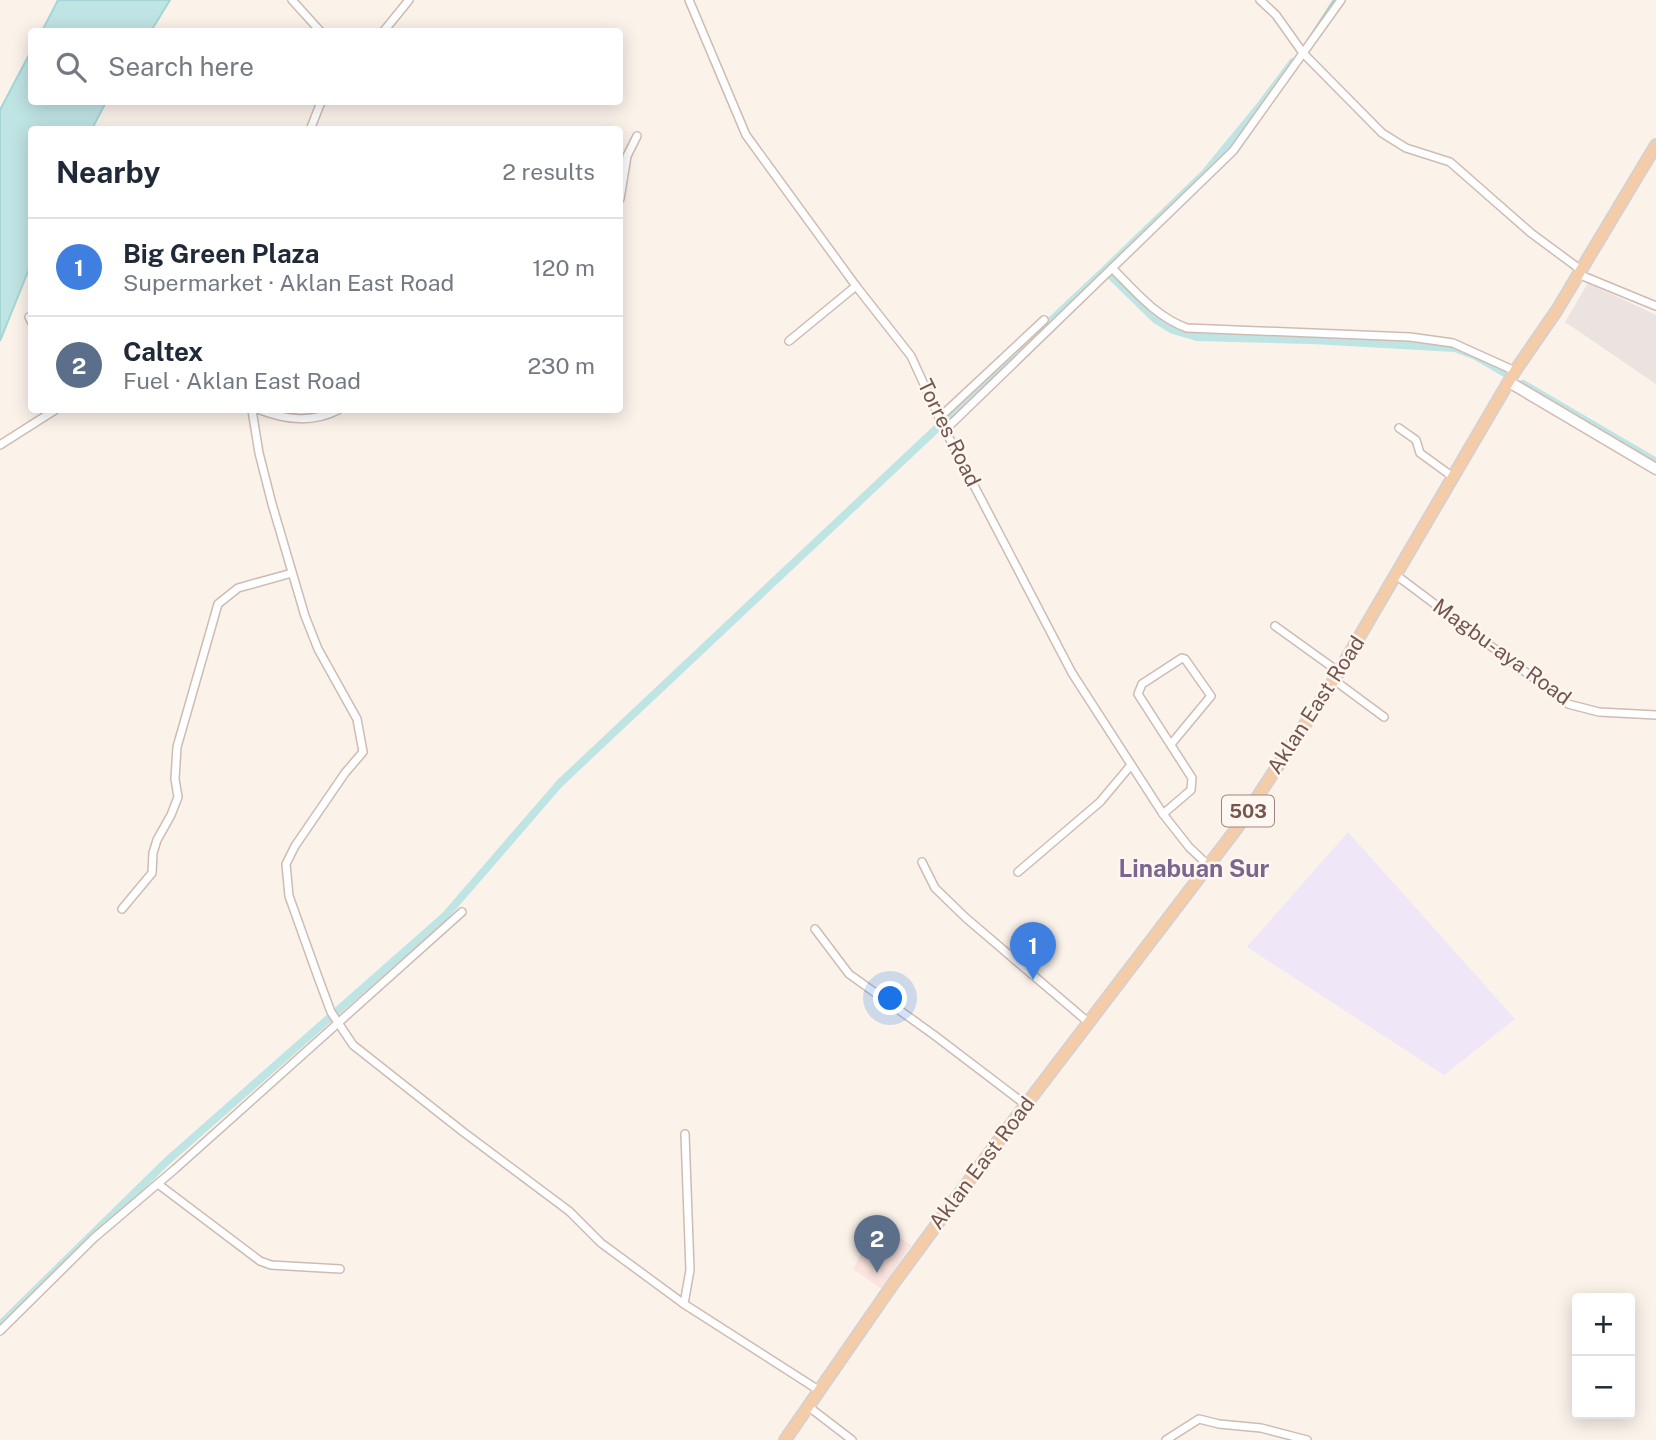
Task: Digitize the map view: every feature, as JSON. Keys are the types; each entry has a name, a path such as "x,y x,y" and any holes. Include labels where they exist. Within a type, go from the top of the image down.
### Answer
{"main road":[{"name":"Aklan East Road","path":"785,1440 893,1284 1209,866 1337,676 1509,382 1580,272 1656,145"}],"street":[{"path":"292,0 317,28"},
{"path":"386,28 409,0"},
{"name":"Torres Road","path":"689,0 746,135 856,286 911,356 942,423 1072,673 1163,814 1189,847 1209,866"},
{"path":"1260,0 1276,15 1303,53 1382,133 1406,148 1450,162 1580,272 1656,306"},
{"path":"942,423 1112,268 1233,150 1341,0"},
{"path":"312,126 320,105"},
{"path":"623,178 626,156 636,136"},
{"path":"1112,268 1158,314 1187,328 1410,337 1453,342 1516,371"},
{"path":"789,341 856,286"},
{"path":"942,423 1044,320"},
{"path":"1509,382 1656,469"},
{"path":"0,445 50,413"},
{"path":"252,413 259,453 304,616 318,649 357,719 363,752 345,773 295,846 286,864 289,896 331,1012 353,1045 569,1211 601,1244 684,1304 820,1391"},
{"path":"268,413 315,419 330,413"},
{"path":"1399,428 1416,440 1420,453 1453,477"},
{"path":"122,909 152,873 157,840 178,797 175,779 177,747 218,604 238,588 292,573"},
{"name":"Magbu-aya Road","path":"1396,575 1568,704 1599,712 1656,715"},
{"path":"1275,626 1384,717"},
{"path":"1163,814 1191,790 1192,778 1172,743 1138,694 1138,688 1182,657 1211,696 1172,743"},
{"path":"1018,872 1100,802 1131,765"},
{"path":"922,862 935,888 965,918 1088,1023"},
{"path":"0,1331 94,1238 159,1184 462,912"},
{"path":"815,929 849,974 1026,1105"},
{"path":"684,1304 690,1270 685,1134"},
{"path":"159,1184 260,1261 271,1265 340,1269"},
{"path":"809,1407 852,1440"},
{"path":"1166,1440 1199,1419 1261,1428 1307,1440"}],"shaded area":[{"path":"1588,283 1656,315 1656,384 1565,322"},
{"path":"1348,832 1515,1019 1444,1075 1247,947"},
{"path":"877,1224 911,1245 882,1289 853,1269"}],"water":[{"path":"58,0 170,0 153,28 44,28"},
{"path":"28,57 28,105 104,105 94,126 28,126 28,271 0,341 0,110"}],"waterway":[{"path":"1308,40 1334,0"},
{"path":"0,1325 166,1162 445,916 560,783 1205,173 1293,62"},
{"path":"1111,276 1155,319 1173,330 1197,337 1455,348 1476,356 1505,373"},
{"path":"1523,384 1656,462"}],"place":[{"name":"Big Green Plaza","path":"1033,980"},
{"name":"Caltex","path":"877,1273"}],"district":[{"name":"Linabuan Sur","path":"1194,869"}]}
